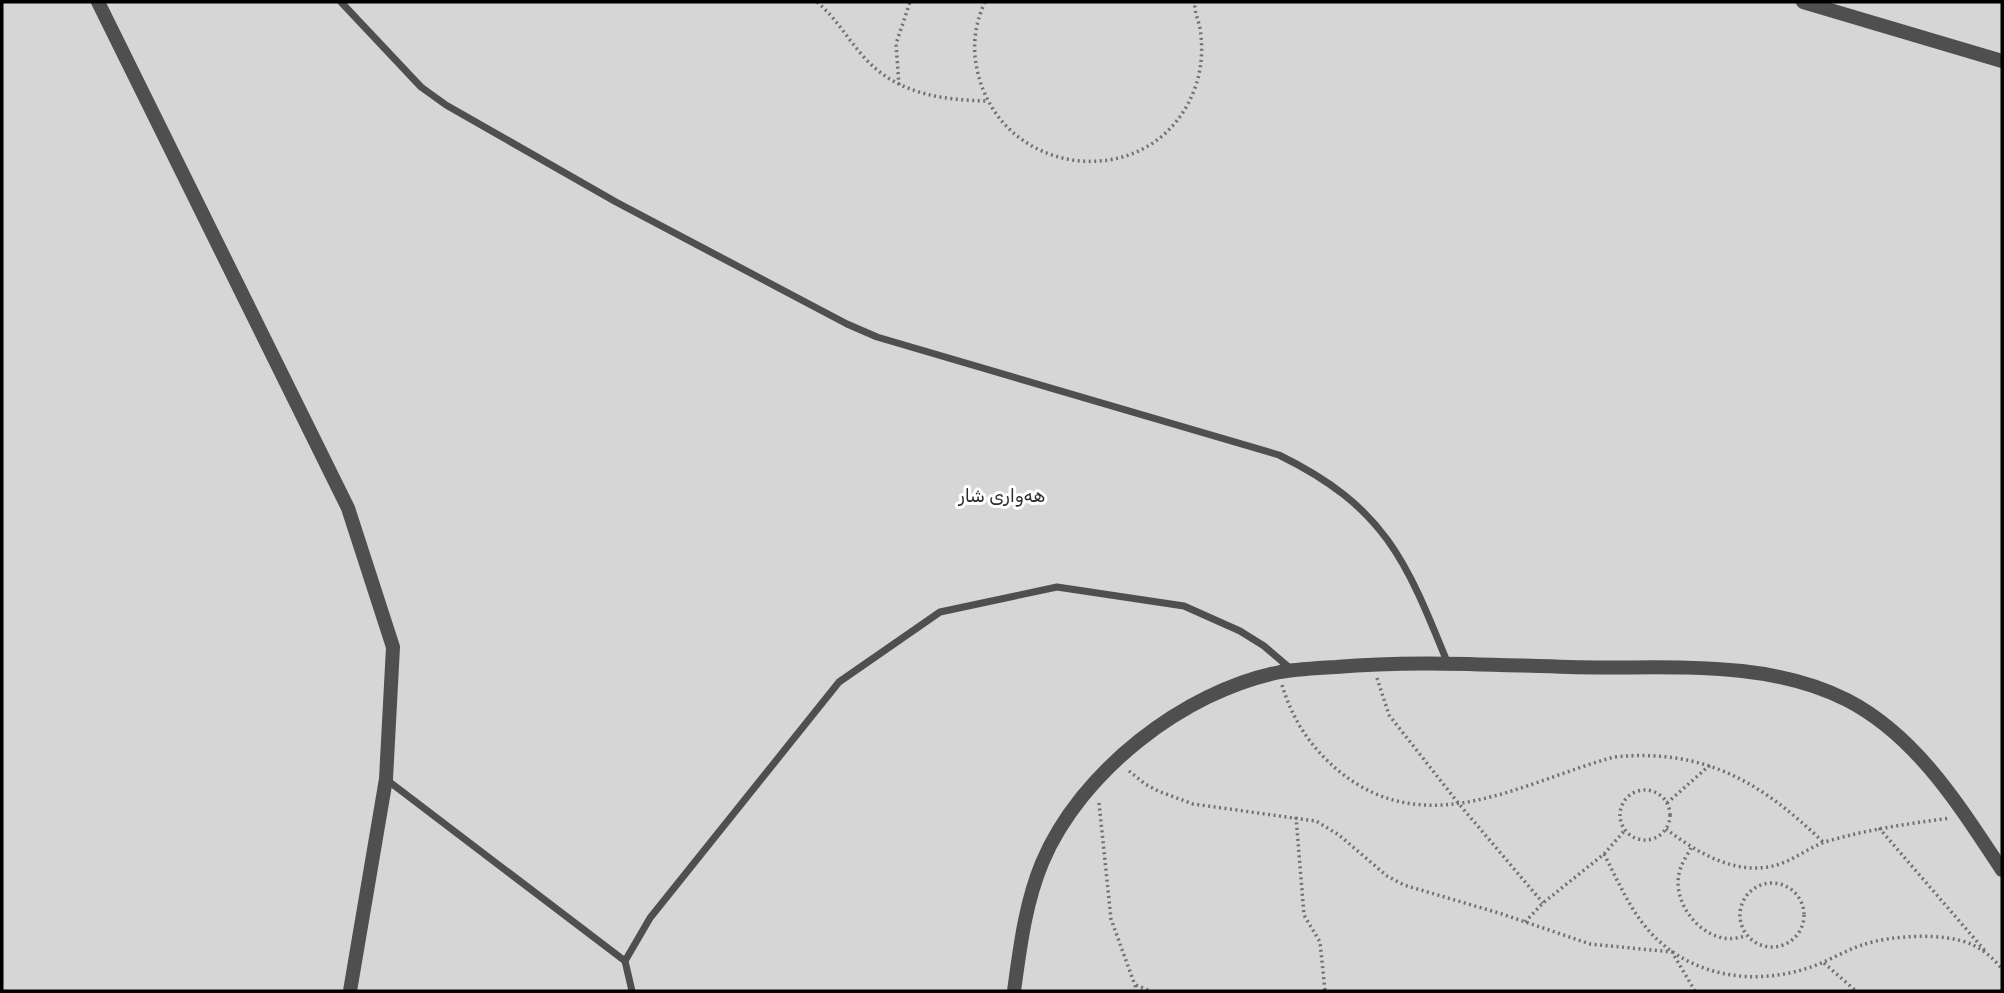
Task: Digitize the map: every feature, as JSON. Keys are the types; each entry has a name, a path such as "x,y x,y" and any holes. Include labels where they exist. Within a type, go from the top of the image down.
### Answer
{"street":[{"path":"98,2 348,508 393,647 386,779 350,991"},
{"path":"1803,2 2002,61"},
{"path":"1014,991 1024,923 1042,862 1071,811 1097,779 1138,742 1211,695 1260,677 1286,671 1372,664 1448,664 1723,669 1787,677 1818,688 1872,715 1902,738 1966,816 2002,870"}],"lane":[{"path":"341,2 421,87 446,105 616,202 847,324 909,346 1279,455 1314,472 1368,515 1387,538 1409,571 1448,664"},
{"path":"625,961 650,918 839,682 940,612 1057,587 1184,606 1240,631 1264,646 1286,671"},
{"path":"386,779 625,961 632,991"}],"path":[{"path":"818,2 883,76 899,85 938,97 988,101"},
{"path":"899,85 896,44 910,2"},
{"path":"985,2 977,26 975,44 979,80 995,113 1016,136 1035,149 1057,158 1096,162 1120,158 1155,141 1172,125 1186,106 1196,85 1202,54 1195,2"},
{"path":"1372,664 1390,715 1459,804 1543,903"},
{"path":"1286,671 1286,697 1304,735 1320,754 1347,777 1375,794 1399,803 1433,806 1459,804 1496,796 1614,757 1654,755 1710,765 1739,777 1777,801 1823,842"},
{"path":"1118,760 1145,784 1175,798 1210,807 1316,821 1331,828 1396,882 1591,944 1672,952 1716,972 1750,978 1788,974 1824,962 1863,944 1895,937 1959,941 1971,944 1992,958"},
{"path":"1667,803 1710,765"},
{"path":"1097,779 1108,900 1117,939 1137,991"},
{"path":"1639,790 1656,792 1667,803 1670,816 1666,829 1661,835 1646,840 1638,839 1625,830 1622,806 1639,790"},
{"path":"1666,829 1691,848 1735,866 1763,868 1798,857 1823,842 1878,827 1966,816"},
{"path":"1296,817 1304,915 1320,942 1325,991"},
{"path":"1878,827 2002,969"},
{"path":"1525,922 1543,903 1604,854 1625,830"},
{"path":"1691,848 1680,868 1679,892 1691,918 1710,934 1720,937 1747,936 1755,943 1774,948 1793,940 1800,932 1805,913 1797,894 1779,883 1759,885 1751,891 1740,908 1740,918 1747,936"},
{"path":"1604,854 1640,920 1672,952 1695,991"},
{"path":"1824,962 1856,991"},
{"path":"1134,985 1150,991"}],"green space":[{"name":"هەواری شار","path":"2,2 2002,2 2002,991 2,991"}]}
